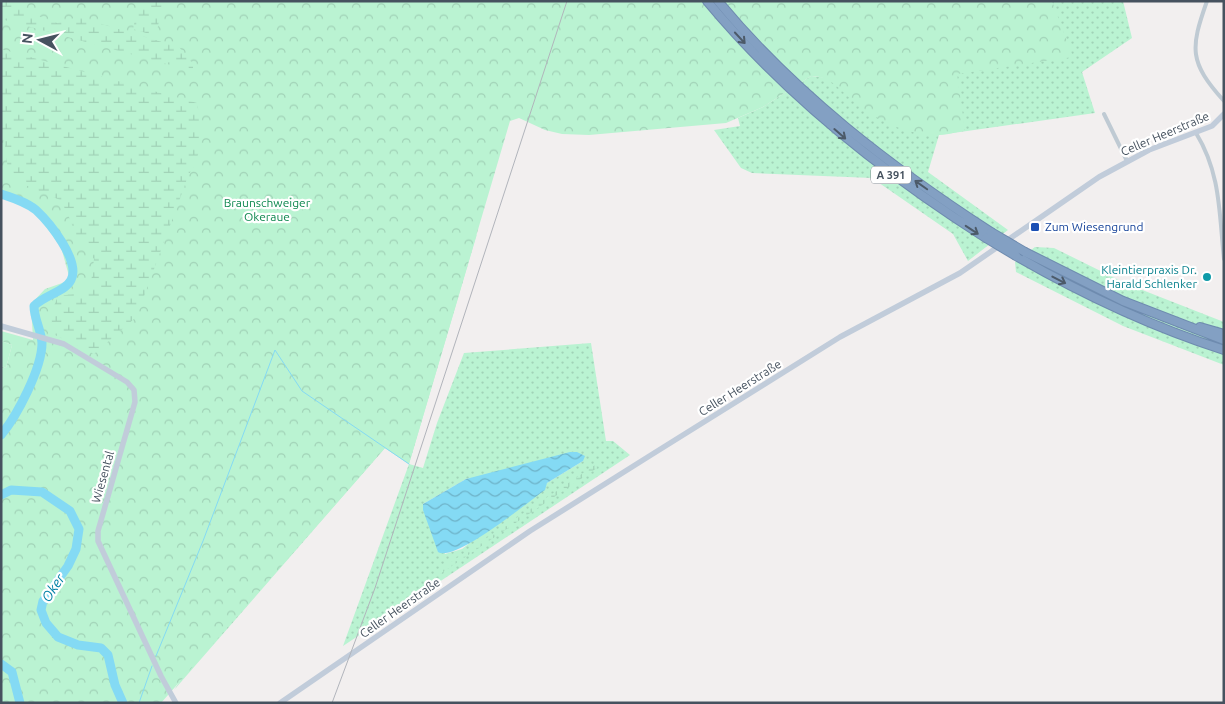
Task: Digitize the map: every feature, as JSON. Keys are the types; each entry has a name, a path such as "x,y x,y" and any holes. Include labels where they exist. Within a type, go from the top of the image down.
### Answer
{"highway":[{"name":"A 391","path":"708,1 754,53 804,102 887,172 988,235 1106,294 1150,313 1222,336"},
{"name":"A 391","path":"718,1 810,96 857,138 1016,256 1107,303 1222,349"}],"main road":[{"name":"Celler Heerstraße","path":"280,703 563,510 840,337 960,273 1099,176 1149,150 1196,133 1218,122 1224,114"},
{"name":"Wiesental","path":"1,326 71,348 127,382 134,390 135,402 98,531 98,540 163,681 176,703"}],"street":[{"path":"1207,1 1196,34 1195,57 1204,77 1224,101"},
{"path":"1104,114 1127,161"},
{"path":"1196,133 1206,150 1214,171 1224,259"}],"green space":[{"name":"Braunschweiger Okeraue","path":"1,1 1052,1 1073,57 957,74 965,130 938,135 916,133 884,121 865,110 830,81 811,76 763,107 726,123 589,135 562,134 545,130 519,118 510,121 409,464 385,448 161,703 1,703 1,366 6,368 12,345 1,341 1,331 33,340 31,304 45,289 65,282 69,276 61,247 35,212 1,196"},
{"path":"1,1 21,1 24,11 57,23 78,17 179,47 193,64 193,71 1,19"},
{"path":"139,1 163,1 156,36 133,29"},
{"path":"739,1 1123,1 1132,38 1082,72 1095,113 939,135 928,172 1008,230 968,261 953,234 872,178 752,173 741,168 714,130 740,126 738,118 763,107 811,76 829,78 872,114"},
{"path":"1,49 197,103 200,121 200,140 197,158 189,174 143,299 134,319 94,354 53,334 51,313 58,296 81,293 91,283 94,259 76,235 60,200 9,178 5,145 1,134"},
{"path":"477,234 409,464 385,448 174,690"},
{"path":"1035,247 1054,248 1127,284 1224,322 1224,365 1123,326 1016,272 1015,262"},
{"path":"1,341 12,345 6,368 1,366"},
{"path":"591,343 606,441 613,441 630,455 343,646 409,464 423,468 437,423 464,353","holes":["583,461 547,483 462,549 445,554 423,504 466,479"]},
{"path":"595,465 597,468 440,574 439,570"}],"water":[{"path":"570,452 577,452 585,456 583,461 547,483 545,490 491,530 459,549 446,553 438,552 423,510 423,504 466,479"}],"waterway":[{"name":"Oker","path":"1,194 19,200 42,216 62,242 72,263 73,272 71,280 64,288 34,306 42,343 38,365 28,391 1,435"},
{"path":"156,656 203,541 275,350 302,391 409,464"},
{"name":"Oker","path":"1,495 11,490 42,492 70,511 79,529 76,549 68,566 43,601 41,610 46,623 58,637 78,645 101,648 108,655 115,685 123,703"},
{"name":"Oker","path":"1,664 12,672 20,703"},
{"path":"139,703 152,666"}],"railway":[{"path":"332,703 375,588 567,1"}],"place":[{"name":"Zum Wiesengrund","path":"1035,227"},
{"name":"Kleintierpraxis Dr. Harald Schlenker","path":"1207,277"}]}
